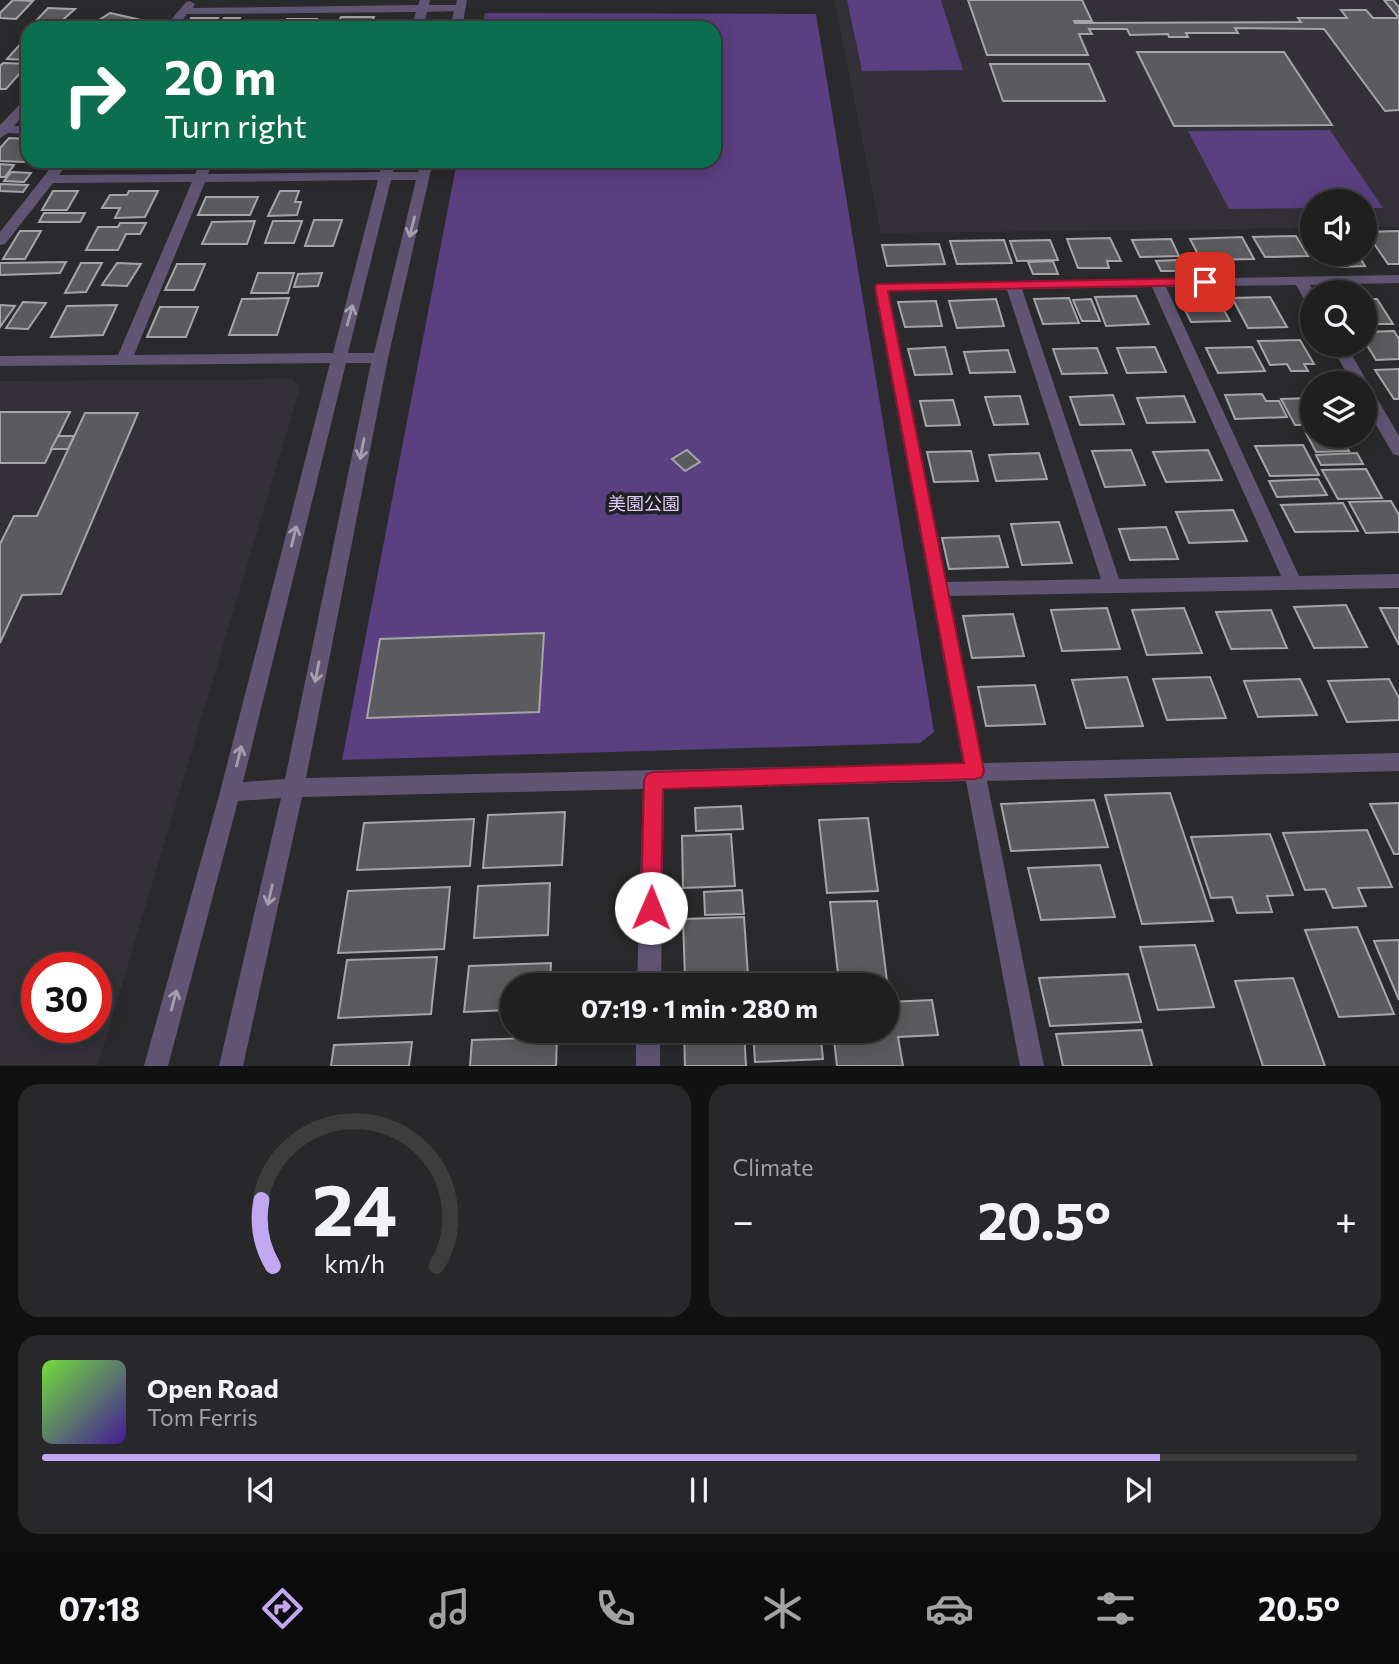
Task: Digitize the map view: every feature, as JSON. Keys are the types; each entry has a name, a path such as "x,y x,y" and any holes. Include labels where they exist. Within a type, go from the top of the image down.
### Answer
{"street":[{"path":"176,21 192,0"},
{"path":"419,21 423,4"},
{"path":"184,11 461,4"},
{"path":"1,131 21,110"},
{"path":"1,131 21,130"},
{"path":"0,241 58,168"},
{"path":"124,360 204,168"},
{"path":"156,1066 230,792 387,169"},
{"path":"50,179 198,180 426,169 380,358 294,788 231,1066"},
{"path":"1350,280 1399,279"},
{"path":"1032,1066 881,287 1300,281"},
{"path":"1157,282 1293,583"},
{"path":"1013,285 1112,586"},
{"path":"0,361 380,358"},
{"path":"1377,412 1399,450"},
{"path":"940,589 1399,581"},
{"path":"230,792 294,788 1399,762"},
{"path":"649,973 654,780"},
{"path":"648,1043 648,1066"}],"shaded area":[{"path":"834,0 1399,0 1399,227 1377,227 1377,189 1300,189 1300,228 881,233"},
{"path":"293,379 300,388 112,1018 112,952 21,952 21,1043 105,1043 98,1065 0,1065 0,381"}],"green space":[{"path":"847,0 941,0 963,70 862,71"},
{"name":"美園公園","path":"485,13 816,14 934,732 920,743 342,760 456,168 721,168 721,21 483,21"},
{"path":"1330,130 1370,189 1300,189 1300,208 1229,209 1188,131"}],"building":[{"path":"13,0 33,1 16,19 0,18 0,13"},
{"path":"968,0 1082,0 1092,21 1074,21 1075,23 1301,22 1298,18 1347,18 1341,10 1366,10 1373,18 1399,18 1399,110 1385,111 1324,29 1235,28 1238,33 1186,33 1188,37 1169,37 1168,34 1130,35 1127,29 1089,29 1092,34 1079,34 1088,55 987,55"},
{"path":"1384,0 1393,0 1399,7 1399,18"},
{"path":"48,8 75,9 62,21 36,21"},
{"path":"110,13 146,21 98,21"},
{"path":"341,17 374,17 373,21 339,21"},
{"path":"191,18 218,18 216,21 189,21"},
{"path":"224,18 240,18 238,21 222,21"},
{"path":"287,19 317,19 316,21 286,21"},
{"path":"21,43 21,60 7,59"},
{"path":"1137,52 1284,52 1332,125 1174,126"},
{"path":"3,63 21,64 21,72 6,89 0,89 0,66"},
{"path":"990,64 1089,64 1105,101 1003,101"},
{"path":"9,138 21,139 21,162 0,161 0,148"},
{"path":"0,164 14,165 5,177 0,177"},
{"path":"11,172 31,173 24,182 4,181"},
{"path":"0,184 28,185 23,192 0,191"},
{"path":"53,191 78,191 67,210 42,210"},
{"path":"129,191 158,191 145,217 115,218 120,208 102,208 110,195 127,195"},
{"path":"280,191 299,191 295,202 301,202 297,215 268,216"},
{"path":"206,197 258,197 250,215 198,215"},
{"path":"44,213 85,213 80,222 39,222"},
{"path":"314,220 342,220 333,246 305,246"},
{"path":"255,221 247,244 202,244 212,222"},
{"path":"273,221 302,221 294,243 265,243"},
{"path":"120,223 146,223 140,234 126,234 118,250 86,250 98,227 118,227"},
{"path":"20,231 41,231 25,259 3,259"},
{"path":"1399,231 1399,264 1388,264 1377,248 1377,232"},
{"path":"1296,236 1300,243 1300,256 1265,257 1253,237"},
{"path":"1242,237 1254,259 1201,260 1190,239"},
{"path":"1110,238 1121,261 1107,261 1109,268 1078,268 1067,239"},
{"path":"1171,239 1179,256 1140,257 1132,240"},
{"path":"1004,240 1012,263 957,264 950,241"},
{"path":"1050,240 1058,260 1017,261 1010,241"},
{"path":"939,244 945,264 887,266 882,245"},
{"path":"1178,260 1184,271 1161,271 1156,261"},
{"path":"1053,261 1058,274 1033,274 1028,262"},
{"path":"66,262 60,273 0,275 0,263"},
{"path":"81,263 102,263 86,292 65,293"},
{"path":"117,263 141,264 127,286 102,285"},
{"path":"177,264 205,264 194,290 165,290"},
{"path":"258,273 294,273 288,293 251,293"},
{"path":"322,273 318,286 294,287 298,274"},
{"path":"1136,296 1149,324 1106,326 1095,297"},
{"path":"1270,297 1287,327 1248,328 1232,298"},
{"path":"289,298 277,335 229,335 242,299"},
{"path":"1069,298 1079,323 1043,324 1034,299"},
{"path":"996,299 1004,326 957,328 949,301"},
{"path":"1091,299 1100,321 1082,321 1073,300"},
{"path":"1377,299 1393,324 1377,324"},
{"path":"936,301 942,326 905,327 898,302"},
{"path":"23,302 46,303 28,329 6,328"},
{"path":"1220,303 1230,321 1191,322 1182,304"},
{"path":"0,305 15,306 0,327"},
{"path":"117,305 103,335 51,337 67,306"},
{"path":"160,307 198,307 186,337 147,337"},
{"path":"1394,331 1399,339 1399,359 1376,360 1377,332"},
{"path":"1300,340 1300,357 1310,357 1314,364 1304,364 1308,371 1291,371 1287,364 1270,365 1258,341"},
{"path":"945,347 952,374 915,375 908,349"},
{"path":"1155,347 1166,372 1127,373 1117,348"},
{"path":"1252,347 1265,371 1218,373 1206,348"},
{"path":"1097,348 1107,373 1062,374 1053,349"},
{"path":"1008,350 1015,372 970,373 964,352"},
{"path":"1399,369 1399,399 1394,399 1375,370"},
{"path":"1262,394 1266,401 1279,401 1287,417 1235,419 1225,395"},
{"path":"1113,395 1124,424 1080,425 1070,397"},
{"path":"1020,396 1028,424 994,425 985,397"},
{"path":"1184,396 1195,422 1147,423 1137,398"},
{"path":"1300,398 1300,425 1295,425 1281,399"},
{"path":"953,400 960,425 926,426 920,401"},
{"path":"0,412 70,412 45,463 0,463"},
{"path":"85,413 138,413 61,594 22,595 0,643 0,544 14,516 37,516"},
{"path":"58,436 74,436 68,449 51,449"},
{"path":"1300,445 1300,448 1305,448 1319,475 1270,476 1255,446"},
{"path":"1314,448 1347,448 1349,451 1316,452"},
{"path":"687,450 700,462 685,471 672,459"},
{"path":"1131,450 1145,485 1105,487 1092,451"},
{"path":"1208,450 1222,480 1166,482 1153,452"},
{"path":"971,451 978,481 934,482 927,452"},
{"path":"1039,453 1047,479 996,481 989,455"},
{"path":"1357,453 1363,464 1321,465 1316,455"},
{"path":"1366,469 1382,498 1338,499 1322,470"},
{"path":"1318,479 1327,495 1277,497 1269,481"},
{"path":"1391,501 1399,515 1399,532 1366,533 1349,502"},
{"path":"1343,503 1358,531 1295,532 1281,505"},
{"path":"1233,510 1247,541 1189,543 1176,512"},
{"path":"1059,522 1072,563 1022,565 1011,524"},
{"path":"1166,527 1178,559 1130,560 1119,529"},
{"path":"999,536 1008,567 949,569 942,538"},
{"path":"1346,605 1367,647 1314,648 1294,607"},
{"path":"1107,608 1120,649 1062,651 1051,610"},
{"path":"1184,608 1202,653 1147,655 1132,610"},
{"path":"1380,608 1399,608 1399,645"},
{"path":"1271,610 1287,648 1231,649 1216,612"},
{"path":"1013,614 1024,656 972,658 963,616"},
{"path":"544,633 539,712 367,718 380,639"},
{"path":"1127,677 1143,726 1086,728 1072,680"},
{"path":"1210,677 1226,718 1167,720 1153,679"},
{"path":"1300,679 1317,715 1258,717 1244,681"},
{"path":"1389,679 1399,698 1399,720 1347,722 1328,681"},
{"path":"1035,685 1045,724 986,726 978,687"},
{"path":"1170,793 1213,921 1142,924 1105,795"},
{"path":"1094,800 1108,847 1011,851 1001,804"},
{"path":"1399,803 1399,854 1394,854 1370,804"},
{"path":"741,806 743,829 696,831 695,808"},
{"path":"565,812 562,865 483,868 488,815"},
{"path":"868,818 878,891 827,893 819,820"},
{"path":"474,819 470,866 357,870 364,823"},
{"path":"1367,830 1392,887 1358,888 1366,906 1333,908 1325,889 1305,890 1283,833"},
{"path":"731,834 735,886 683,888 682,836"},
{"path":"1270,834 1293,895 1267,896 1272,912 1237,913 1232,897 1211,898 1191,837"},
{"path":"1100,865 1115,917 1041,920 1028,868"},
{"path":"550,883 548,935 474,938 478,886"},
{"path":"450,887 444,949 338,953 348,891"},
{"path":"742,890 744,914 705,915 704,892"},
{"path":"877,901 886,973 838,973 830,902"},
{"path":"744,917 748,973 685,973 683,919"},
{"path":"1357,927 1394,1014 1339,1017 1305,930"},
{"path":"1399,940 1399,1000 1374,941"},
{"path":"1195,945 1214,1007 1158,1010 1140,947"},
{"path":"437,957 431,1014 338,1018 347,960"},
{"path":"551,963 551,973 500,973 500,1011 464,1012 469,966"},
{"path":"1128,974 1141,1022 1050,1026 1039,978"},
{"path":"1293,978 1325,1066 1263,1066 1235,981"},
{"path":"932,1000 938,1035 899,1037 899,1001"},
{"path":"1142,1030 1152,1066 1063,1066 1056,1034"},
{"path":"472,1040 557,1043 556,1066 470,1066"},
{"path":"412,1042 409,1066 331,1066 334,1045"},
{"path":"684,1043 745,1043 746,1066 685,1066"},
{"path":"754,1043 821,1043 823,1059 755,1062"},
{"path":"834,1043 899,1043 903,1066 837,1066"}],"route":[{"path":"651,908 654,780 975,771 881,287 1205,282"}]}
